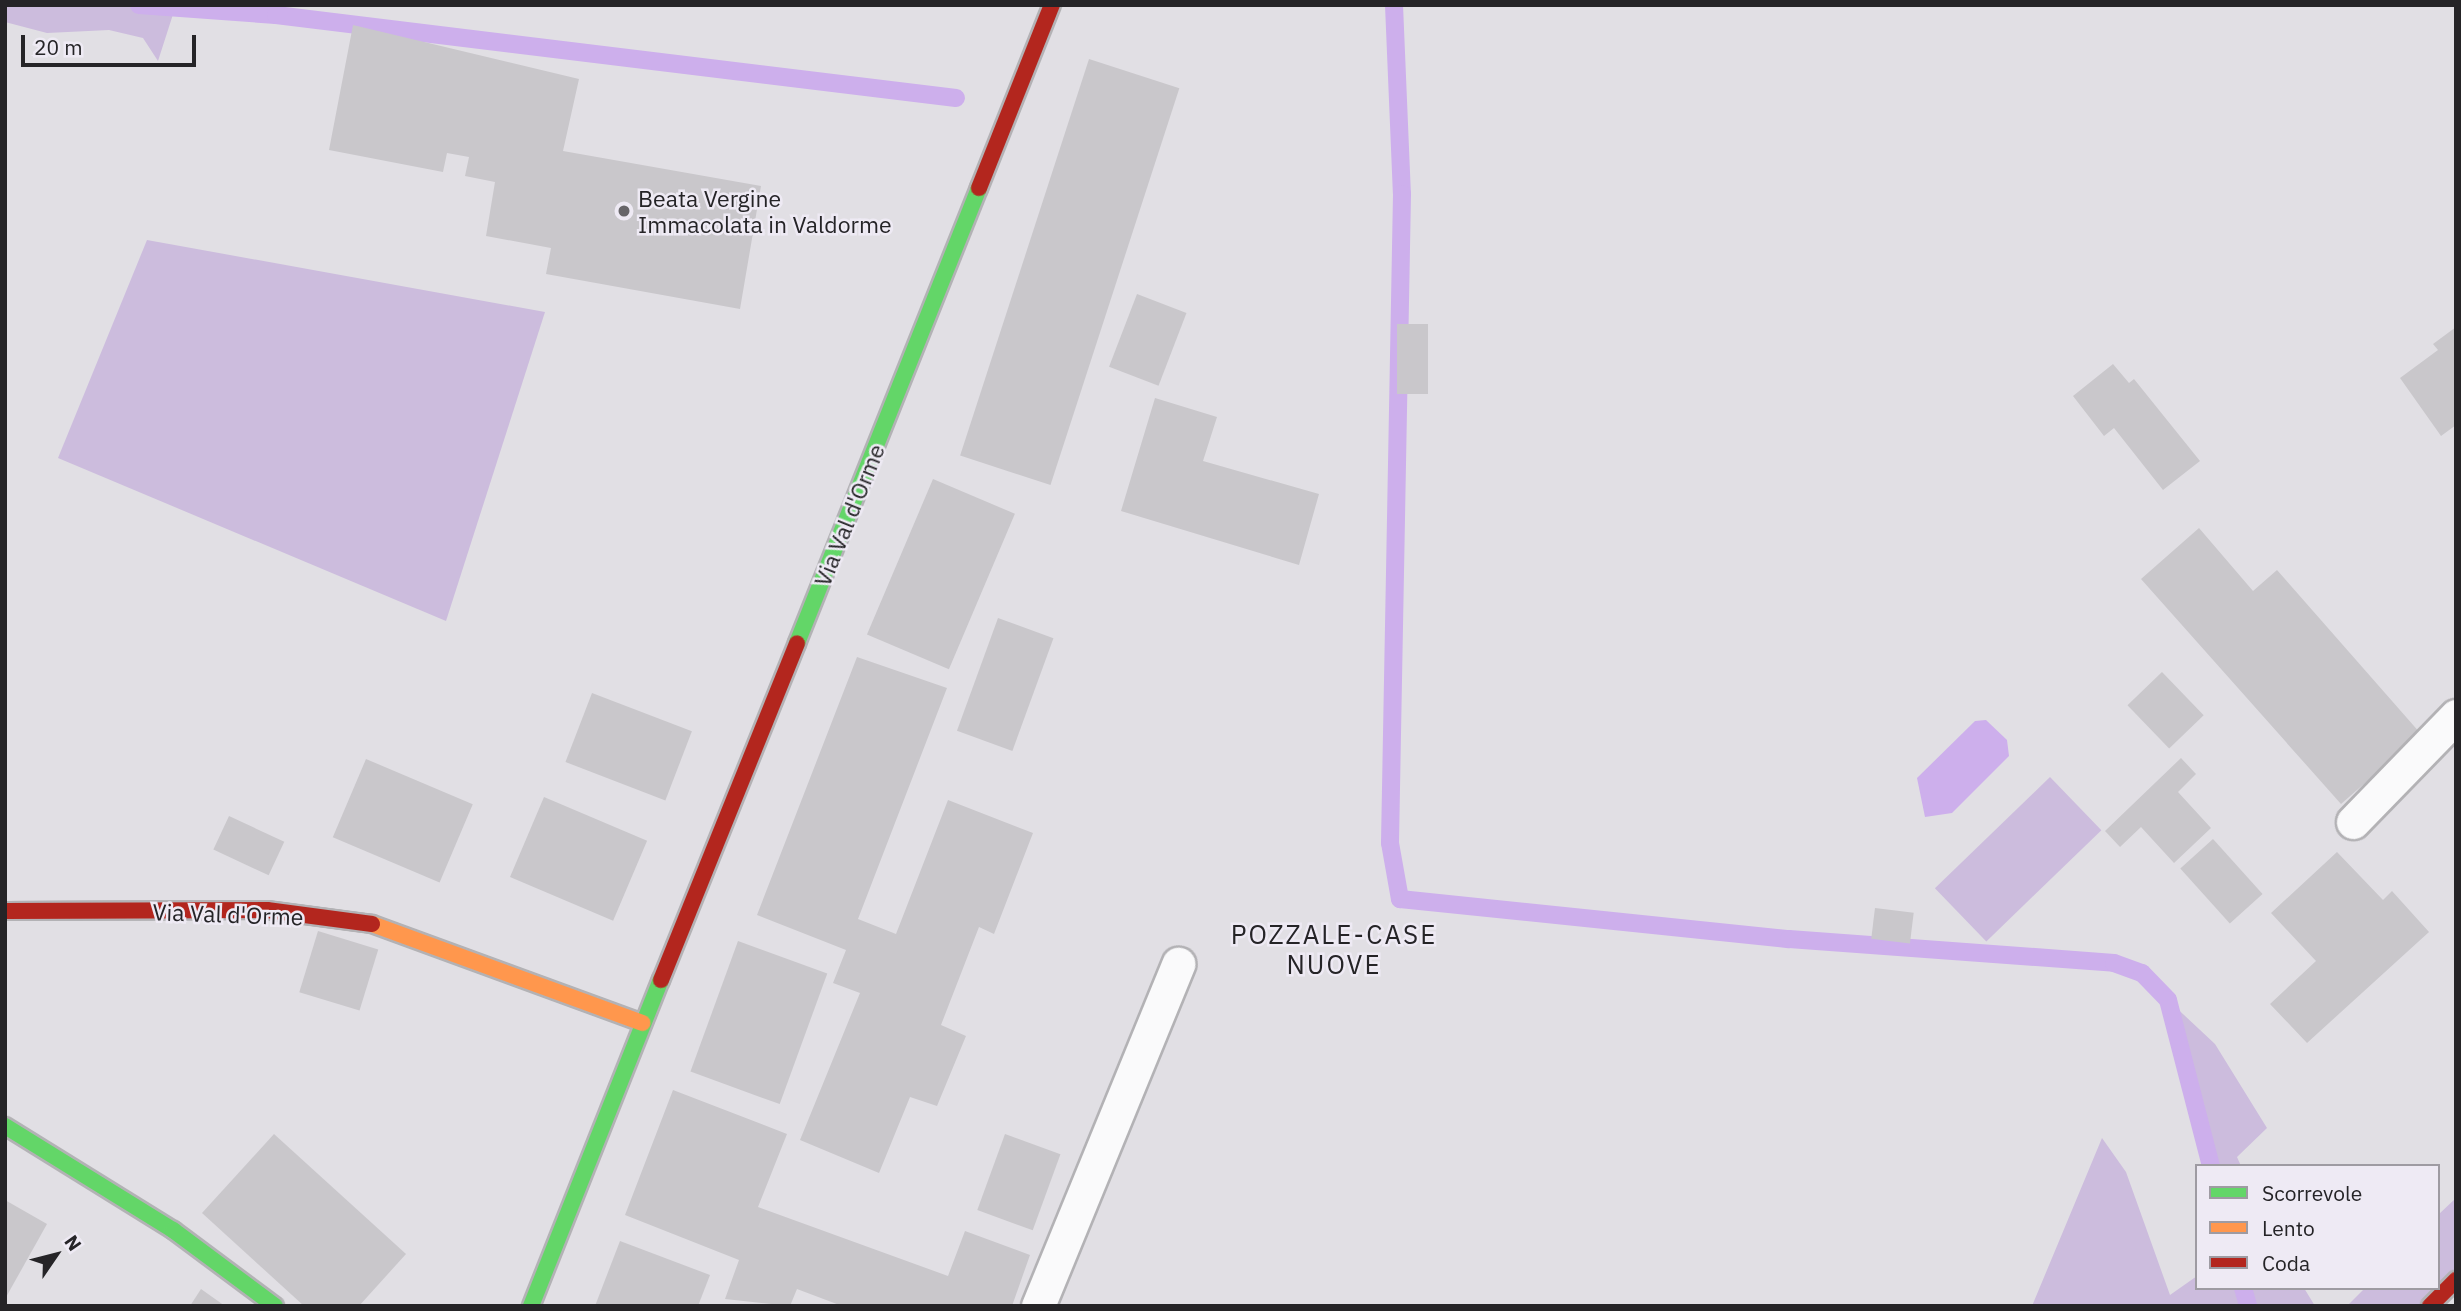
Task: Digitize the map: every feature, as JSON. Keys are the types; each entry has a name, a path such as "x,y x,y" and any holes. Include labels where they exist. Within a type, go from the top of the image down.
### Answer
{"street":[{"name":"Via Val d'Orme","path":"531,1306 642,1023 1052,5"},
{"name":"Via Val d'Orme","path":"5,911 267,911 378,925 642,1023"},
{"path":"5,1126 173,1230 275,1306"},
{"path":"2430,1306 2456,1280"}],"lane":[{"path":"2353,822 2456,716"},
{"path":"1038,1306 1178,964"}],"shaded area":[{"path":"5,5 176,5 158,61 143,38 109,30 47,33 5,22"},
{"path":"147,240 545,312 446,621 58,458"},
{"path":"1986,720 2007,740 2009,756 1952,813 1925,817 1917,778 1975,721"},
{"path":"2050,777 2101,830 1986,941 1935,888"},
{"path":"2168,1000 2215,1044 2267,1128 2237,1157 2240,1164 2210,1164"},
{"path":"2102,1138 2126,1172 2170,1295 2195,1277 2195,1290 2305,1290 2315,1306 2032,1306"},
{"path":"2456,1198 2456,1280 2430,1306 2347,1306 2363,1290 2440,1290 2440,1213"}],"building":[{"path":"353,25 579,79 563,151 761,186 740,309 546,274 551,248 486,236 495,182 465,176 469,157 447,153 443,172 329,150"},
{"path":"1089,59 1179,88 1050,485 960,456"},
{"path":"1137,294 1186,313 1159,386 1109,367"},
{"path":"1397,324 1428,324 1428,394 1397,394"},
{"path":"2456,327 2456,425 2441,436 2400,378 2438,350 2433,344"},
{"path":"2113,364 2129,383 2134,379 2200,461 2163,490 2114,428 2104,436 2073,396"},
{"path":"1155,398 1217,417 1203,461 1319,494 1299,565 1121,511"},
{"path":"933,479 1015,514 949,669 867,635"},
{"path":"2199,528 2253,591 2277,570 2421,734 2341,804 2141,579"},
{"path":"998,618 1053,638 1012,751 957,731"},
{"path":"857,657 947,688 858,919 896,934 948,800 1033,833 994,934 979,927 941,1025 966,1036 937,1106 910,1097 879,1173 800,1140 860,993 833,983 846,950 757,915"},
{"path":"2162,672 2204,715 2169,749 2127,705"},
{"path":"592,693 692,731 665,800 565,762"},
{"path":"2181,758 2196,774 2178,792 2211,828 2174,863 2141,827 2120,847 2105,831"},
{"path":"366,759 473,804 440,883 333,837"},
{"path":"544,797 647,841 613,921 510,877"},
{"path":"229,816 284,842 269,875 213,850"},
{"path":"2213,839 2263,894 2230,923 2180,868"},
{"path":"2337,852 2383,900 2392,891 2429,932 2307,1043 2270,1004 2316,961 2271,913"},
{"path":"1875,908 1914,913 1910,944 1871,939"},
{"path":"318,931 378,949 360,1011 299,992"},
{"path":"738,941 827,973 780,1104 690,1072"},
{"path":"673,1090 787,1134 758,1207 948,1276 965,1231 1030,1255 1012,1306 842,1306 797,1289 790,1306 725,1299 739,1260 625,1215"},
{"path":"274,1134 406,1254 359,1306 304,1306 202,1213"},
{"path":"1005,1134 1060,1154 1033,1230 977,1210"},
{"path":"5,1200 47,1224 5,1299"},
{"path":"620,1241 710,1275 698,1306 595,1306"},
{"path":"201,1289 225,1306 190,1306"}],"waterway":[{"path":"139,5 276,15 956,98"},
{"path":"1394,5 1402,194 1390,843 1400,899 1789,939 2114,963 2142,973 2168,1000 2210,1164"},
{"path":"2244,1290 2248,1306"}],"traffic: fast":[{"path":"797,643 979,188"},
{"path":"531,1306 661,980"},
{"path":"5,1126 173,1230 275,1306"}],"traffic: slow":[{"path":"372,924 642,1023"}],"traffic: jam":[{"path":"979,188 1052,5"},
{"path":"661,980 797,643"},
{"path":"5,911 267,910 372,924"},
{"path":"2430,1306 2456,1280"}],"place":[{"name":"Beata Vergine Immacolata in Valdorme","path":"624,211"}],"district":[{"name":"POZZALE-CASE NUOVE","path":"1334,950"}]}
